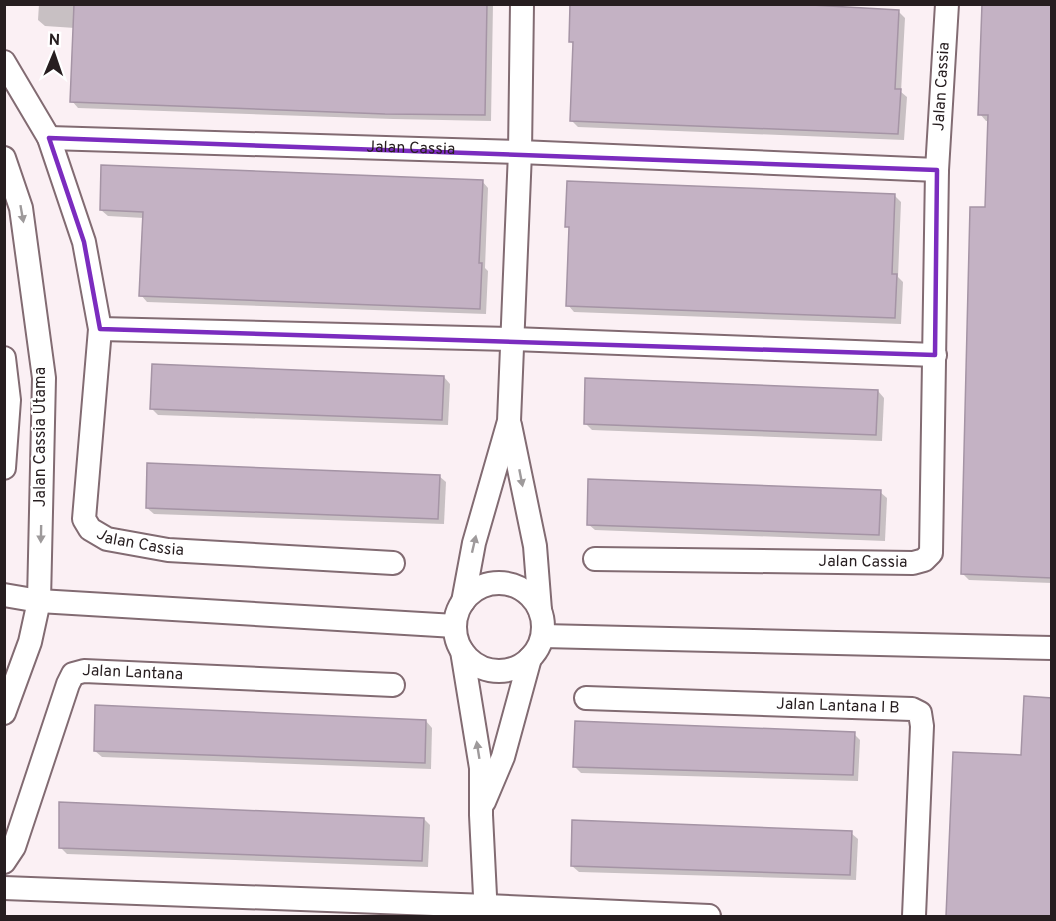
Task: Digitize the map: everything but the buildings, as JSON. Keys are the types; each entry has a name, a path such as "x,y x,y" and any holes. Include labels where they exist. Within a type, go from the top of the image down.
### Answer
{"street":[{"path":"487,911 481,768 462,651 455,626 463,602 474,543 509,421 520,152 522,4"},
{"name":"Jalan Cassia","path":"595,559 913,563 924,560 932,553 938,170 947,4"},
{"name":"Jalan Cassia","path":"4,62 50,138 84,242 100,329 84,519 90,529 107,539 168,550 393,563"},
{"name":"Jalan Cassia","path":"50,138 520,152 938,170"},
{"name":"Jalan Cassia Utama","path":"4,158 21,208 44,378 39,601 30,642 4,713"},
{"path":"100,329 513,339 935,355"},
{"name":"Jalan Cassia Utama","path":"4,358 9,400 4,468"},
{"path":"462,651 481,668 494,671 507,670 520,666 530,658 538,648 543,636 535,546 509,421"},
{"path":"463,602 475,591 489,585 504,584 519,588 531,597 540,610"},
{"path":"4,595 39,601 455,626"},
{"path":"543,636 1052,648"},
{"path":"481,808 503,757 530,658"},
{"name":"Jalan Lantana","path":"4,862 14,847 68,684 74,674 84,671 393,685"},
{"name":"Jalan Lantana I B","path":"586,698 912,709 920,713 922,726 914,916"},
{"path":"4,888 487,911 709,916"}],"highlighted area":[{"path":"49,138 937,170 935,355 100,329 84,242"}]}
